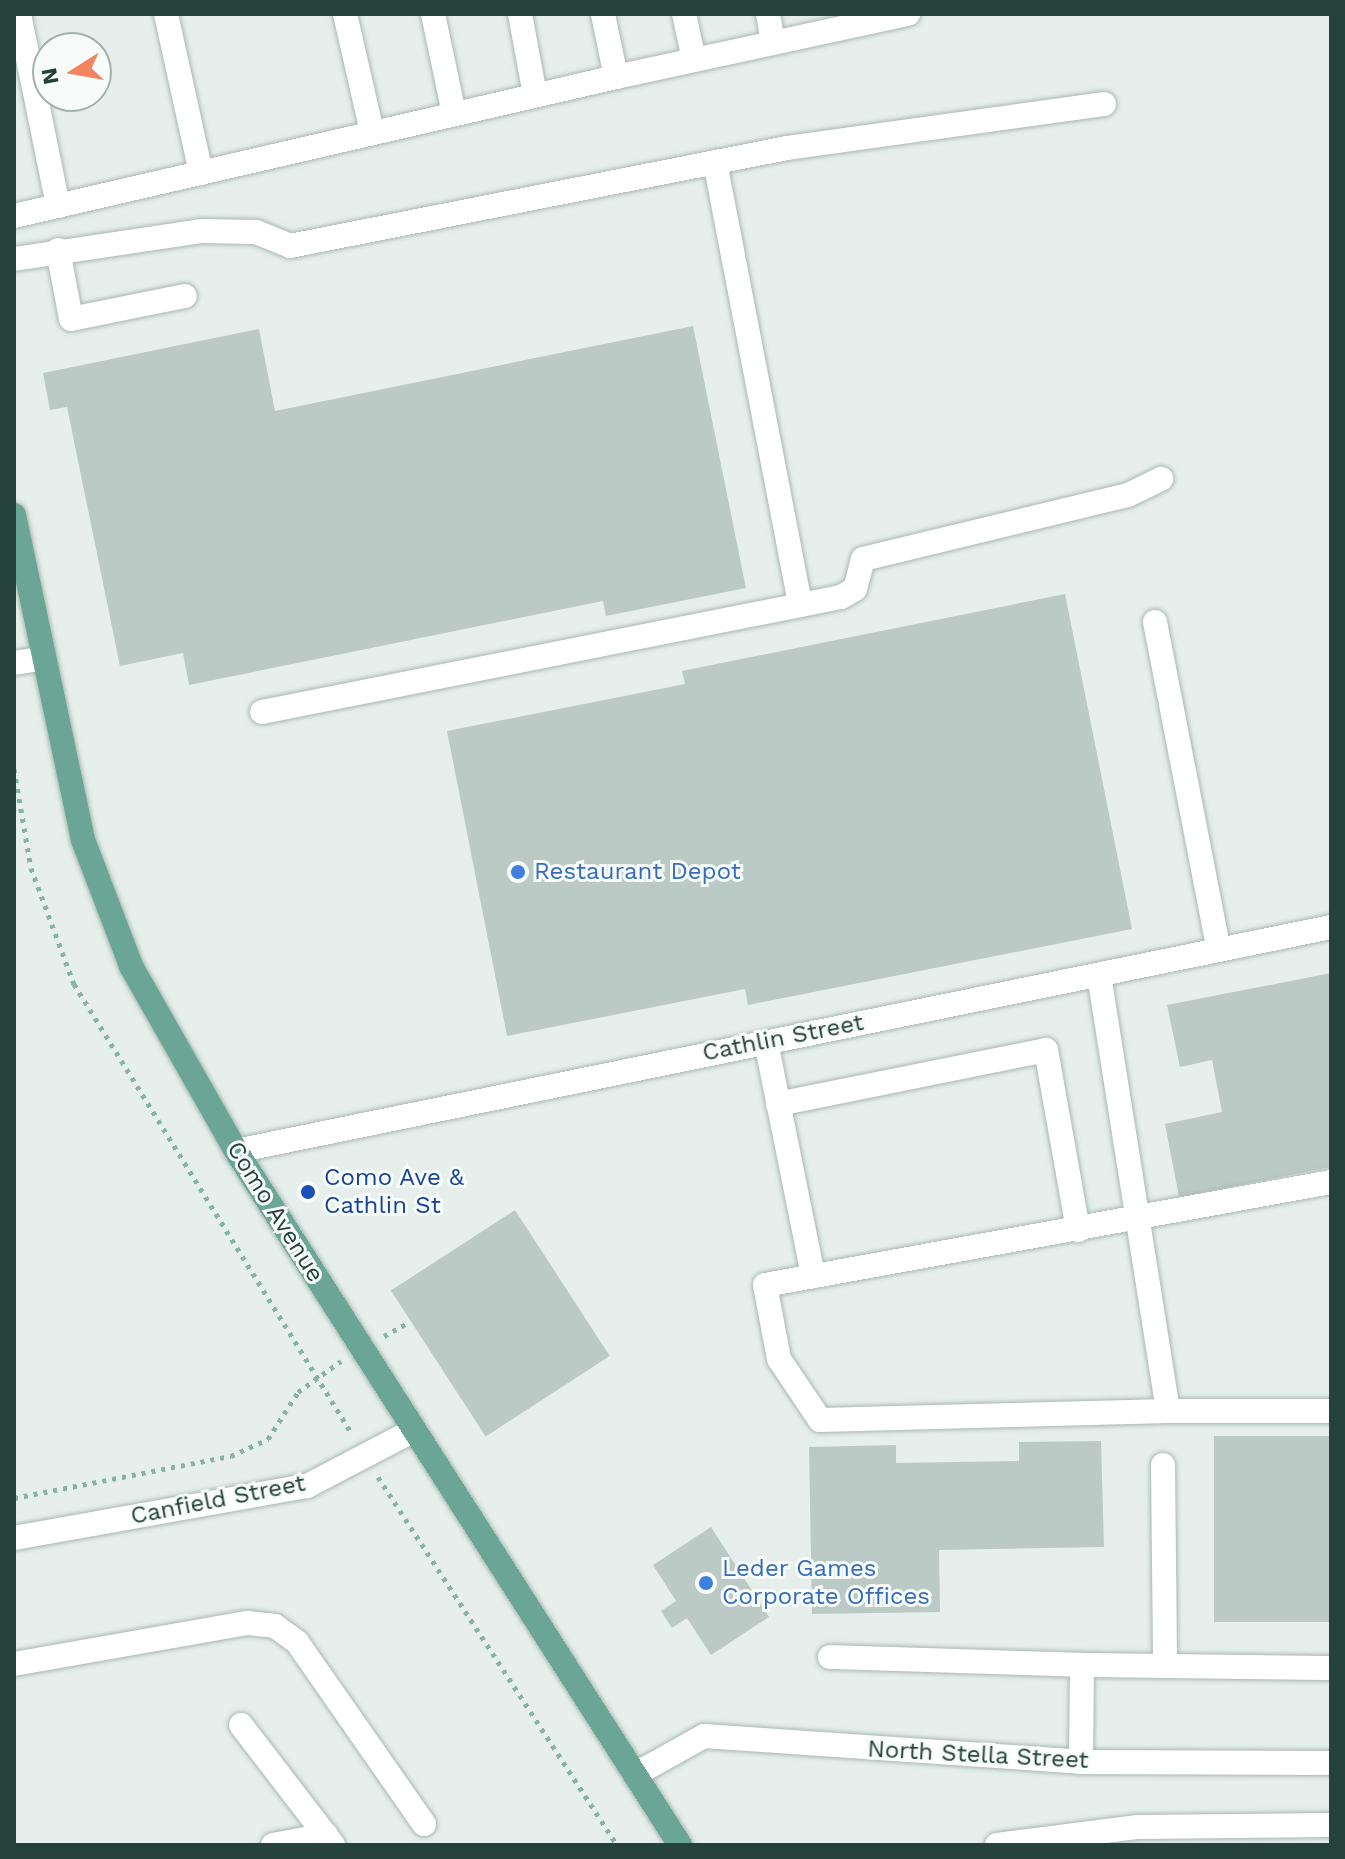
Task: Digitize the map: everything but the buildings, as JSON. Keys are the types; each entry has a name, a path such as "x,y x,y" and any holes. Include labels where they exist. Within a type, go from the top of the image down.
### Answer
{"main road":[{"name":"Como Avenue","path":"14,515 83,840 101,897 162,1026 236,1151 412,1431 680,1845"}],"street":[{"path":"19,14 58,206"},
{"path":"166,14 201,173"},
{"path":"345,14 372,132"},
{"path":"433,14 454,114"},
{"path":"520,14 535,95"},
{"path":"603,14 616,77"},
{"path":"684,14 694,60"},
{"path":"768,14 773,43"},
{"path":"14,216 773,43 855,20 908,14"},
{"path":"14,259 201,231 256,232 290,246 715,162 1104,104"},
{"path":"715,162 800,605"},
{"path":"58,250 71,319 185,296"},
{"path":"262,712 800,605 855,589 863,559 1128,495 1161,479"},
{"path":"1155,622 1219,950"},
{"path":"14,663 44,658"},
{"name":"Cathlin Street","path":"236,1151 1331,927"},
{"path":"1099,975 1168,1411"},
{"path":"766,1042 813,1276"},
{"path":"778,1104 1046,1050 1078,1230"},
{"path":"1331,1182 1137,1220 765,1285 779,1359 820,1420 1168,1411 1331,1411"},
{"name":"Canfield Street","path":"14,1538 307,1486 412,1431"},
{"path":"1163,1465 1165,1666"},
{"path":"14,1664 247,1623 275,1626 297,1642 424,1824"},
{"path":"830,1657 1082,1665 1331,1668"},
{"path":"1081,1762 1082,1665"},
{"path":"241,1725 330,1840"},
{"name":"North Stella Street","path":"636,1774 704,1736 1081,1762 1331,1763"},
{"path":"997,1845 1138,1827 1331,1825"},
{"path":"273,1845 330,1840"}],"path":[{"path":"14,769 31,868 74,984 314,1376 617,1845"},
{"path":"14,1498 231,1456 268,1439 314,1376"}],"place":[{"name":"Restaurant Depot","path":"518,872"},
{"name":"Como Ave & Cathlin St","path":"308,1192"},
{"name":"Leder Games Corporate Offices","path":"706,1583"}]}
